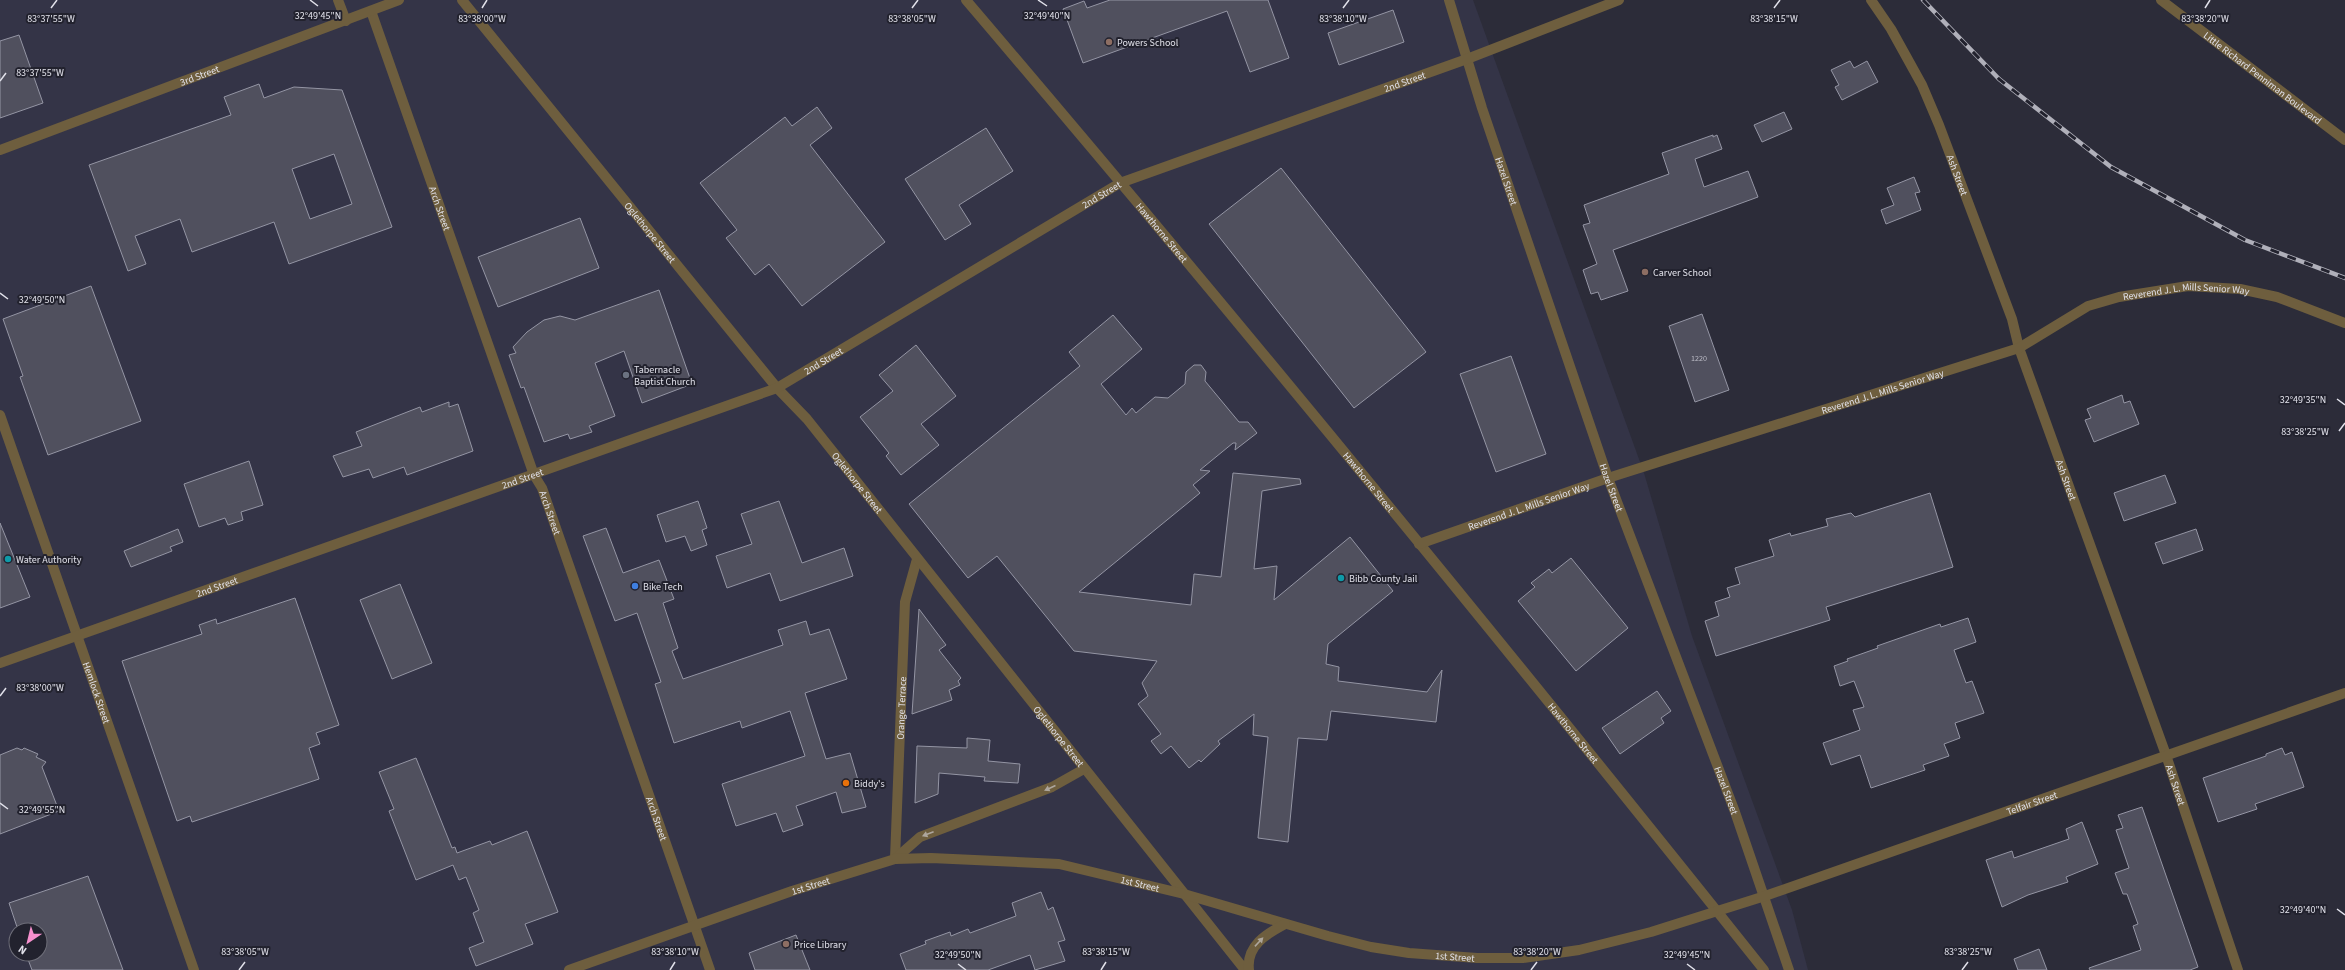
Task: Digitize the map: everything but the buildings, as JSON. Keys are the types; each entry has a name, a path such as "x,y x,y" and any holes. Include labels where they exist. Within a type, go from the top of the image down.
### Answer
{"street":[{"path":"338,0 346,21"},
{"name":"3rd Street","path":"0,150 346,21 398,0"},
{"name":"Oglethorpe Street","path":"462,0 777,388 807,419 1245,970"},
{"name":"Hawthorne Street","path":"966,0 1120,183 1419,544 1764,970"},
{"name":"Hazel Street","path":"1449,0 1482,108 1608,478 1765,896 1789,970"},
{"name":"2nd Street","path":"0,663 534,475 623,441 777,388 1120,183 1467,59 1619,0"},
{"name":"Ash Street","path":"1871,0 1908,59 1936,118 2012,319 2019,348 2166,755 2238,970"},
{"name":"Little Richard Penniman Boulevard","path":"2161,0 2345,140"},
{"name":"Arch Street","path":"371,11 534,475 542,488 710,970"},
{"name":"Reverend J. L. Mills Senior Way","path":"1419,544 1608,478 2019,348 2088,306 2149,290 2188,286 2240,289 2277,297 2345,323"},
{"name":"Hemlock Street","path":"0,415 194,970"},
{"name":"Orange Terrace","path":"895,859 905,602 918,559"},
{"name":"Telfair Street","path":"1717,911 1765,896 2345,693"},
{"path":"895,859 920,837 1052,787 1084,769"},
{"name":"1st Street","path":"569,970 792,891 895,859 931,858 1059,864 1184,894 1285,924 1371,946 1409,953 1477,958 1523,958 1579,950 1651,932 1717,911"},
{"path":"1249,970 1248,959 1255,946 1266,934 1285,924"}],"shaded area":[{"path":"0,0 1473,0 1644,473 1692,636 1792,910 1808,970 0,970"}],"railway":[{"path":"1923,0 1999,79 2111,167 2245,240 2345,278"}],"place":[{"name":"Powers School","path":"1109,42"},
{"name":"Carver School","path":"1645,272"},
{"name":"Tabernacle Baptist Church","path":"626,375"},
{"name":"Water Authority","path":"8,559"},
{"name":"Bibb County Jail","path":"1341,578"},
{"name":"Bike Tech","path":"635,586"},
{"name":"Biddy's","path":"846,783"},
{"name":"Price Library","path":"786,944"}]}
